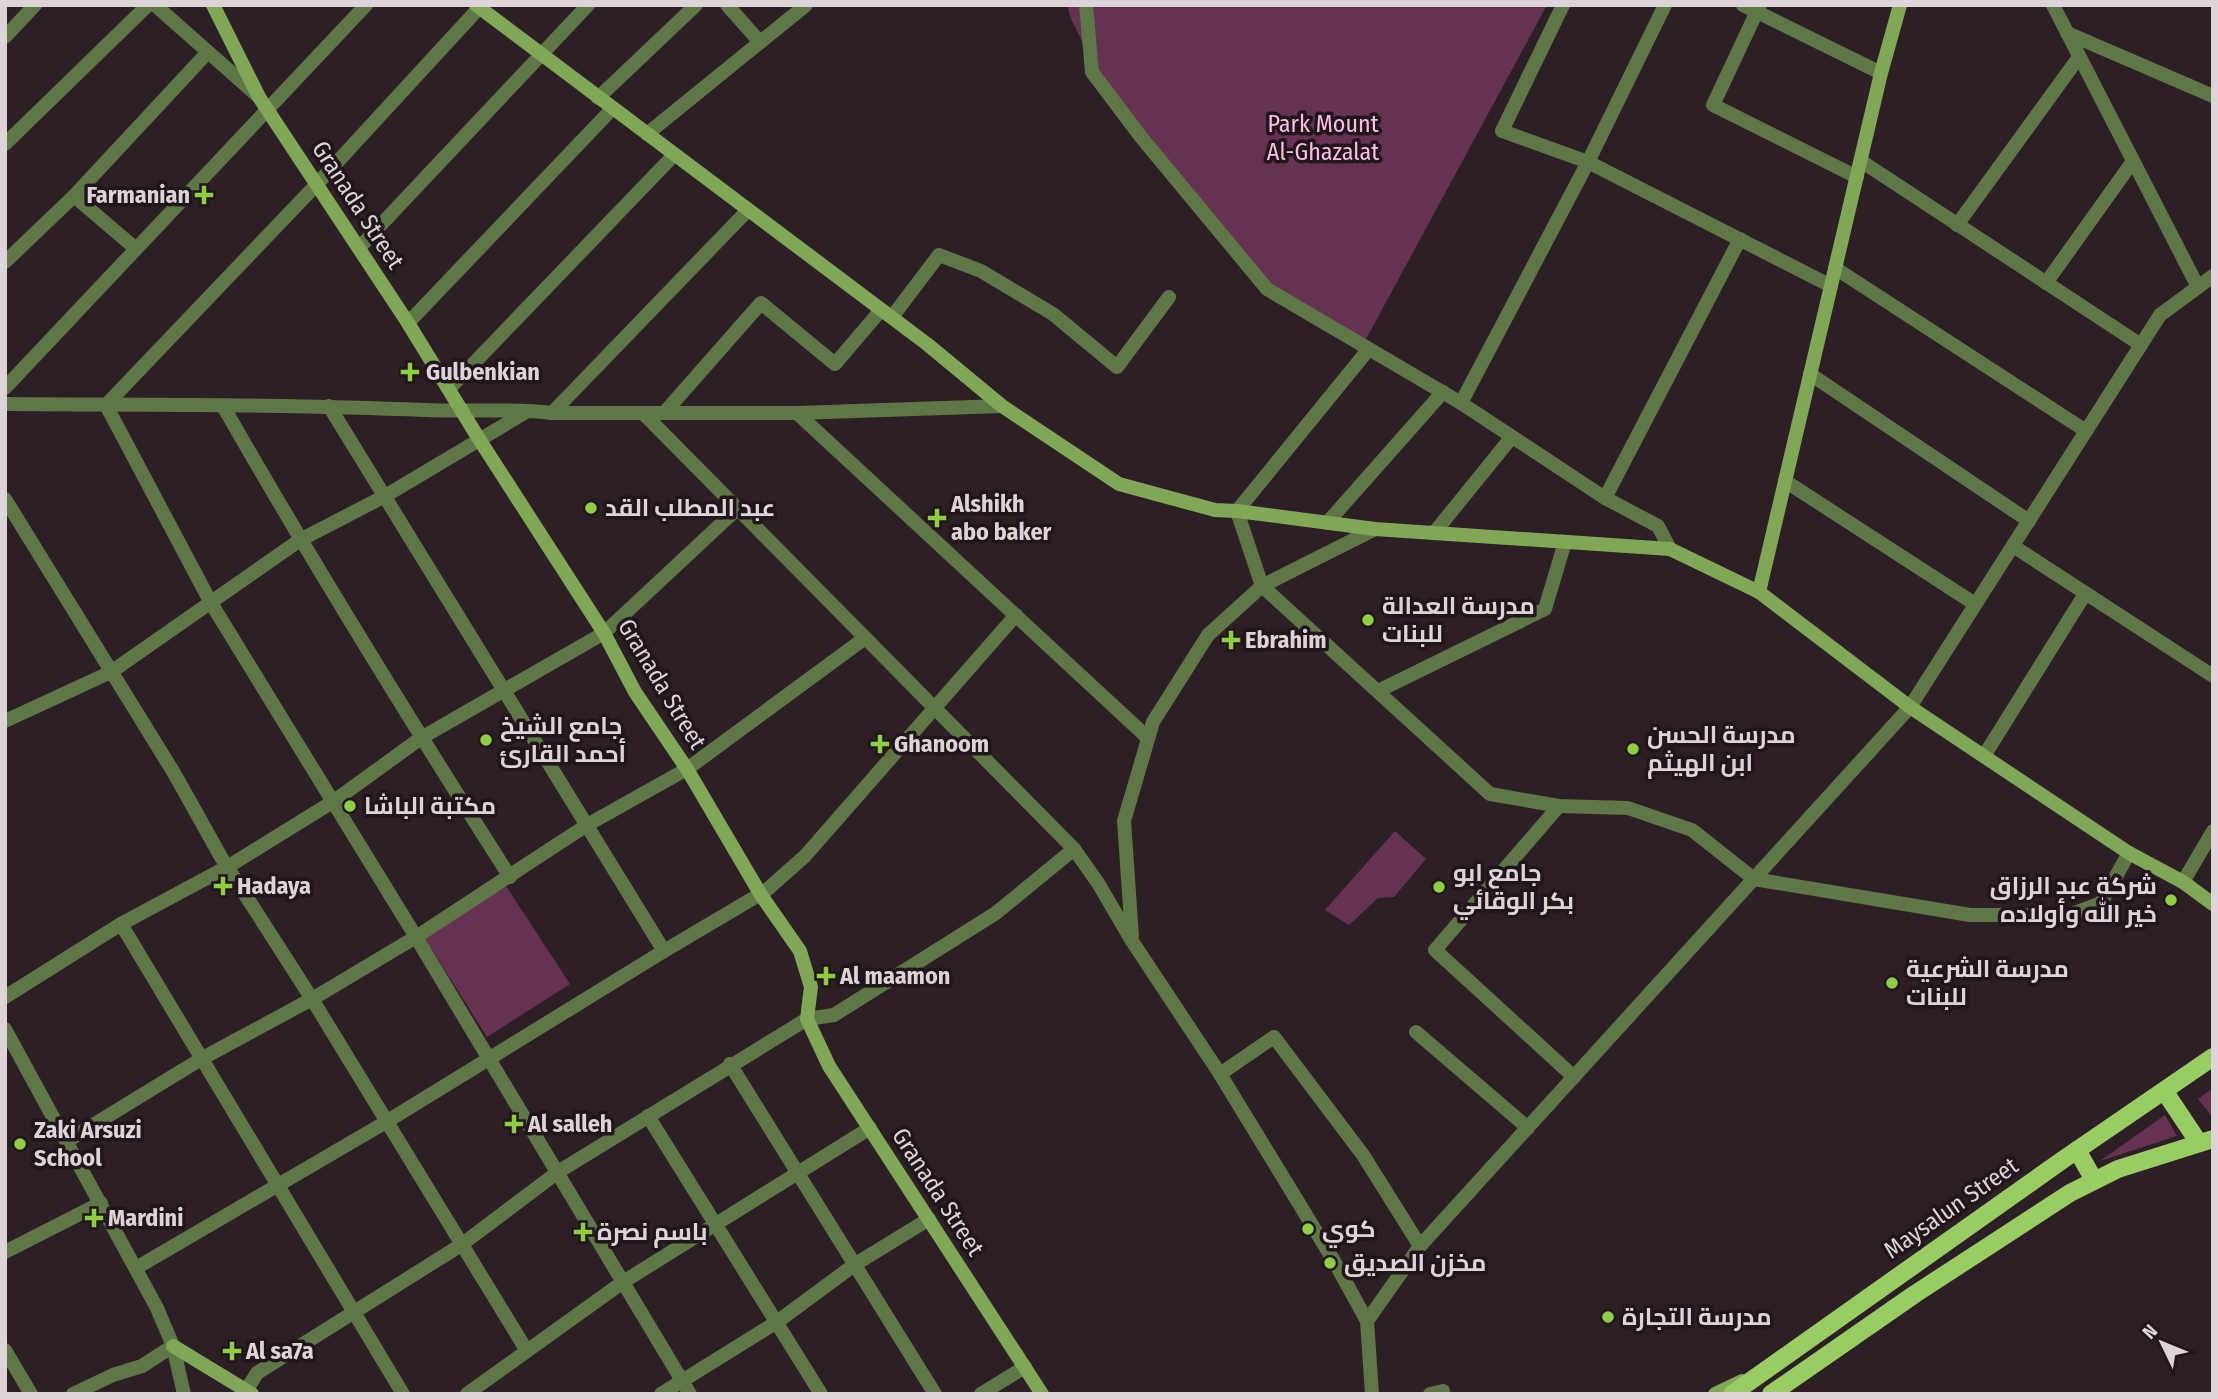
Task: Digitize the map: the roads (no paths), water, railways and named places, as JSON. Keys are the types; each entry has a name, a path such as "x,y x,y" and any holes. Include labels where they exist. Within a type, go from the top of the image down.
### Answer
{"main road":[{"name":"Granada Street","path":"213,5 263,103 408,323 604,633 635,692 687,769 762,894 800,951 811,987 807,1019 829,1066 1042,1394"},
{"path":"1759,592 1881,73 1900,5"},
{"path":"477,7 886,314 1002,407 1119,484 1215,510 1375,529 1670,550 1759,592 1910,707 2129,853 2183,882 2213,904"},
{"name":"Maysalun Street","path":"1715,1394 1763,1372 1945,1242 2213,1057"},
{"path":"2165,1092 2206,1141"},
{"name":"Maysalun Street","path":"1776,1391 1915,1294 1962,1266 2070,1193 2118,1169 2206,1141"},
{"path":"2077,1150 2094,1180"},
{"path":"1945,1242 1962,1266"},
{"path":"173,1346 248,1393"},
{"path":"1732,1394 1763,1372"}],"street":[{"path":"5,37 35,5"},
{"path":"5,144 148,5"},
{"path":"155,5 263,103"},
{"path":"5,388 135,248 263,103 366,5"},
{"path":"359,248 588,5"},
{"path":"598,98 696,5"},
{"path":"727,5 760,42"},
{"path":"647,134 806,5"},
{"path":"1086,5 1092,72 1141,137 1267,289 1461,403 1605,498 1658,526 1670,550"},
{"path":"1563,5 1502,131 1588,162 1831,286"},
{"path":"1461,403 1588,162 1665,5"},
{"path":"2053,5 2198,287"},
{"path":"106,405 317,184 477,7"},
{"path":"1857,177 1713,105 1753,7 1881,73"},
{"path":"2067,33 2213,96"},
{"path":"5,262 74,196 208,52"},
{"path":"1957,225 2079,57"},
{"path":"408,323 612,108"},
{"path":"449,389 674,155"},
{"path":"1861,161 2141,345"},
{"path":"2046,283 2133,161"},
{"path":"74,196 135,248"},
{"path":"552,413 748,210"},
{"path":"1605,498 1740,239"},
{"path":"665,412 761,303 835,364 886,314 939,255 981,271 1053,314 1117,367 1169,297"},
{"path":"1835,268 2086,431"},
{"path":"1367,1321 1420,1246 1910,707 2160,315 2213,276"},
{"path":"1368,350 1237,511 1262,586 1490,794 1559,806 1628,808 1692,830 1754,879 1970,915 2068,915 2101,903 2129,853"},
{"path":"1810,374 2029,521"},
{"path":"1327,523 1443,392"},
{"path":"5,404 329,406 462,411 528,410 552,413 797,413 1002,407"},
{"path":"106,405 211,603 334,801 687,1388"},
{"path":"223,405 300,540 510,877"},
{"path":"329,406 664,951"},
{"path":"5,721 111,672 300,540 385,496 528,410"},
{"path":"643,413 1074,849 1220,1074 1334,1261 1367,1321 1372,1394"},
{"path":"797,413 1148,738"},
{"path":"1434,533 1511,438"},
{"path":"1786,481 1975,604"},
{"path":"5,499 174,773 221,857 313,999 527,1351"},
{"path":"5,997 121,924 229,866 334,801 421,738 604,633 737,509"},
{"path":"1132,941 1124,821 1153,722 1208,635 1262,586 1375,529"},
{"path":"1378,691 1545,610 1565,542"},
{"path":"2013,547 2213,676"},
{"path":"1984,756 2085,594"},
{"path":"136,1268 386,1122 762,894 804,856 1016,615"},
{"path":"67,1141 201,1059 313,999 416,937 587,825 687,769 865,638"},
{"path":"1559,806 1435,950 1574,1077"},
{"path":"2183,882 2213,831"},
{"path":"248,1393 257,1373 461,1245 558,1172 807,1019 834,1015 996,913 1074,849"},
{"path":"121,924 403,1394"},
{"path":"5,1029 157,1308 173,1346 184,1394"},
{"path":"1416,1032 1528,1128"},
{"path":"1220,1074 1274,1037 1363,1155 1420,1246"},
{"path":"730,1064 936,1394"},
{"path":"648,1116 821,1394"},
{"path":"467,1394 623,1282 870,1128"},
{"path":"5,1252 101,1203"},
{"path":"661,1394 687,1388 854,1265 929,1219"},
{"path":"73,1394 113,1375 142,1366 173,1346"},
{"path":"5,1350 31,1394"},
{"path":"981,1394 1025,1367"}],"place":[{"name":"Farmanian","path":"204,195"},
{"name":"Gulbenkian","path":"410,372"},
{"name":"عبد المطلب القد","path":"591,508"},
{"name":"Alshikh abo baker","path":"937,518"},
{"name":"مدرسة العدالة للبنات","path":"1368,620"},
{"name":"Ebrahim","path":"1231,640"},
{"name":"جامع الشيخ أحمد القارئ","path":"486,740"},
{"name":"Ghanoom","path":"880,744"},
{"name":"مدرسة الحسن ابن الهيثم","path":"1633,749"},
{"name":"مكتبة الباشا","path":"350,806"},
{"name":"Hadaya","path":"223,886"},
{"name":"جامع ابو بكر الوقائي","path":"1439,887"},
{"name":"شركة عبد الرزاق خير الله وأولاده","path":"2171,900"},
{"name":"Al maamon","path":"826,976"},
{"name":"مدرسة الشرعية للبنات","path":"1892,983"},
{"name":"Al salleh","path":"514,1124"},
{"name":"Zaki Arsuzi School","path":"20,1144"},
{"name":"Mardini","path":"94,1218"},
{"name":"كوي","path":"1308,1229"},
{"name":"باسم نصرة","path":"583,1232"},
{"name":"مخزن الصديق","path":"1330,1263"},
{"name":"مدرسة التجارة","path":"1608,1317"},
{"name":"Al sa7a","path":"232,1351"}],"park label":[{"name":"Park Mount Al-Ghazalat","path":"1323,138"}]}
